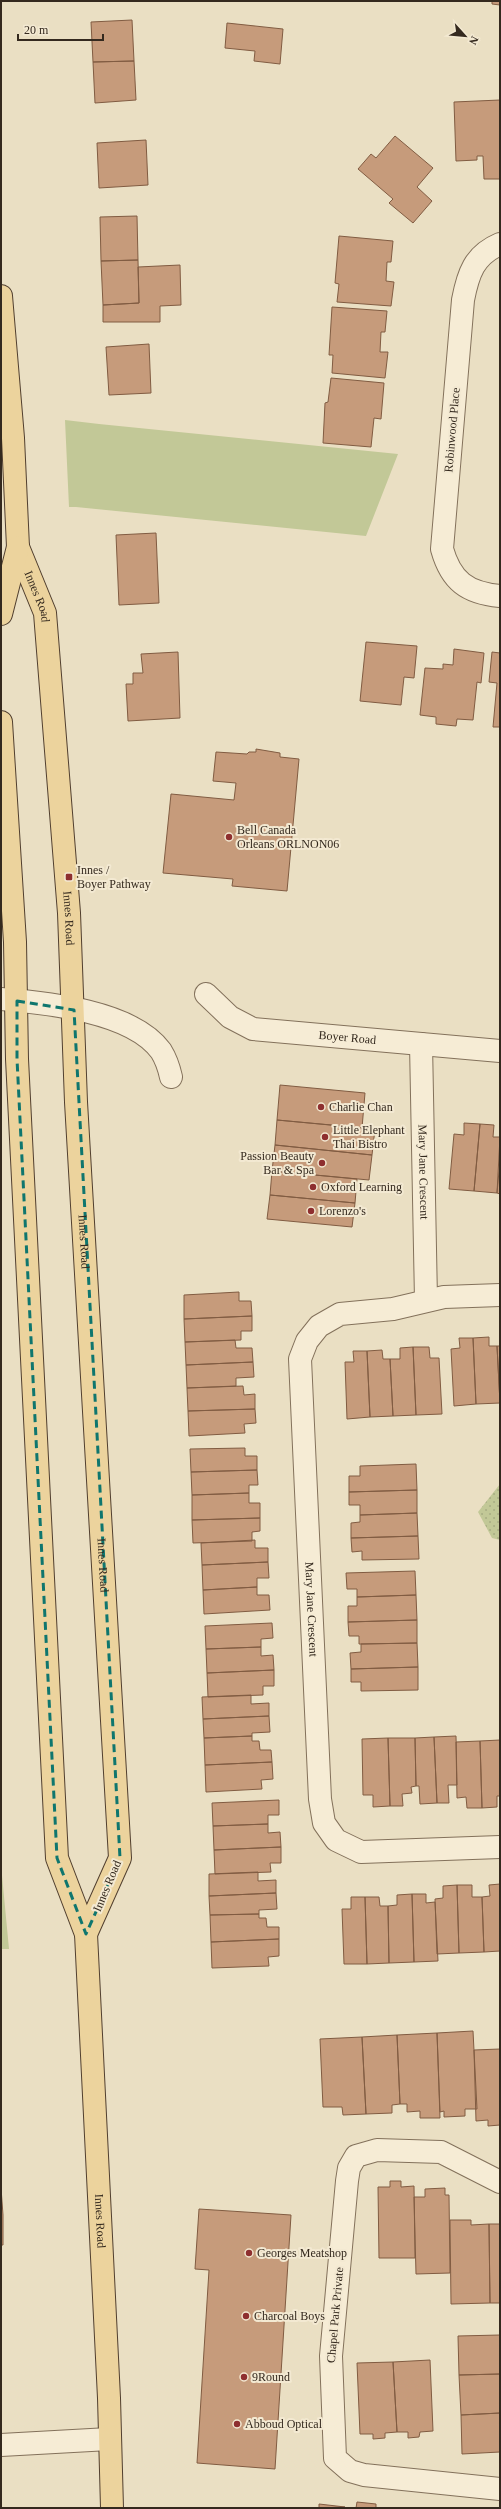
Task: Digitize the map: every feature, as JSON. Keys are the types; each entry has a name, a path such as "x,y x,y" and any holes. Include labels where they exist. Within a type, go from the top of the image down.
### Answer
{"main road":[{"name":"Innes Road","path":"1,296 13,438 18,547 1,614"},
{"name":"Innes Road","path":"18,547 45,613 69,912 77,1110 120,1858 86,1934"},
{"name":"Innes Road","path":"1,722 9,1000 17,1059 57,1858 86,1934 112,2508"}],"street":[{"name":"Robinwood Place","path":"500,244 482,255 468,275 463,300 442,549 447,566 457,581 473,591 500,596"},
{"name":"Boyer Road","path":"206,994 230,1017 253,1029 500,1051"},
{"path":"9,1000 74,1010 113,1020 139,1031 161,1051 171,1077"},
{"name":"Mary Jane Crescent","path":"421,1044 426,1300"},
{"name":"Mary Jane Crescent","path":"500,1295 444,1297 426,1300 393,1309 340,1314 319,1326 307,1341 300,1359 320,1799 324,1823 336,1840 361,1852 500,1847"},
{"name":"Chapel Park Private","path":"500,2182 441,2152 378,2150 356,2156 349,2168 347,2181 331,2356 335,2458 342,2465 364,2475 500,2489"},
{"path":"1,2445 110,2439"}],"highlighted area":[{"path":"17,1001 74,1010 120,1858 86,1934 57,1858 17,1059"}],"green space":[{"path":"65,420 398,454 366,536 69,507"},
{"path":"500,1484 500,1540 492,1538 478,1512"},
{"path":"1,1865 9,1949 1,1949"}],"building":[{"path":"492,1 500,1 500,5 492,4"},
{"path":"132,20 134,61 93,62 91,22"},
{"path":"227,23 283,29 280,64 254,61 255,51 225,48"},
{"path":"134,61 136,100 95,103 93,62"},
{"path":"500,100 500,179 484,179 483,156 477,156 477,160 456,161 454,102"},
{"path":"395,136 433,168 417,187 432,201 413,223 389,203 393,199 358,169 371,154 376,158"},
{"path":"146,140 148,185 99,188 97,143"},
{"path":"137,216 138,260 101,261 100,217"},
{"path":"339,236 393,241 391,262 387,262 386,281 394,282 391,306 337,302 339,284 335,283"},
{"path":"138,260 139,303 103,305 101,261"},
{"path":"180,265 181,305 160,306 160,322 103,322 103,305 139,303 138,267"},
{"path":"332,307 387,311 385,332 381,332 380,352 388,352 385,378 332,373 333,355 329,355"},
{"path":"149,344 151,393 109,395 106,347"},
{"path":"331,378 384,383 381,419 374,418 371,447 323,443 325,403 328,402"},
{"path":"156,533 159,603 119,605 116,535"},
{"path":"366,642 417,646 414,678 404,677 401,705 360,701"},
{"path":"454,649 484,653 481,683 477,682 473,720 457,719 456,726 436,724 436,717 420,715 425,668 443,669 443,664 453,665"},
{"path":"178,652 180,718 128,721 126,684 133,684 133,673 143,673 141,654"},
{"path":"492,652 500,653 500,727 493,727 497,683 489,682"},
{"name":"Bell Canada Orleans ORLNON06","path":"256,749 280,753 280,757 299,759 287,891 232,886 233,879 163,873 171,794 234,800 236,783 213,781 216,752 247,754 249,752 256,752"},
{"name":"Charlie Chan","path":"280,1085 365,1093 362,1128 277,1120"},
{"name":"Little Elephant Thai Bistro","path":"277,1120 375,1129 372,1155 275,1145"},
{"path":"464,1123 480,1124 474,1191 449,1189 454,1134 464,1135"},
{"path":"480,1124 494,1125 493,1137 500,1137 497,1193 474,1191"},
{"name":"Passion Beauty Bar & Spa","path":"275,1145 372,1155 369,1180 272,1171"},
{"path":"500,1160 500,1194 497,1193"},
{"name":"Oxford Learning","path":"272,1171 357,1179 355,1203 270,1195"},
{"name":"Lorenzo's","path":"270,1195 355,1203 352,1227 267,1219"},
{"path":"239,1292 239,1301 251,1301 252,1316 184,1319 184,1295"},
{"path":"252,1316 252,1331 241,1331 241,1340 185,1342 184,1319"},
{"path":"489,1337 489,1346 497,1346 500,1403 476,1404 473,1338"},
{"path":"459,1338 473,1338 476,1404 454,1406 451,1349 460,1348"},
{"path":"235,1340 236,1348 252,1348 253,1362 186,1365 185,1342"},
{"path":"497,1346 500,1346 500,1403"},
{"path":"413,1347 429,1347 430,1358 439,1358 442,1414 416,1415"},
{"path":"413,1347 416,1415 393,1416 390,1359 400,1359 400,1348"},
{"path":"382,1350 383,1359 390,1359 393,1416 370,1417 367,1351"},
{"path":"353,1351 367,1351 370,1417 347,1419 345,1362 354,1362"},
{"path":"253,1362 254,1377 236,1378 236,1386 187,1388 186,1365"},
{"path":"243,1386 244,1395 255,1394 255,1409 188,1411 187,1388"},
{"path":"255,1409 256,1423 244,1424 245,1433 189,1436 188,1411"},
{"path":"245,1448 245,1456 257,1456 257,1470 191,1472 190,1449"},
{"path":"416,1464 417,1490 349,1492 349,1476 360,1476 360,1466"},
{"path":"257,1470 258,1485 249,1485 249,1493 192,1495 191,1472"},
{"path":"417,1490 417,1513 360,1515 360,1505 349,1505 349,1492"},
{"path":"249,1493 249,1503 260,1503 260,1518 192,1520 192,1495"},
{"path":"417,1513 418,1536 351,1538 351,1523 360,1522 360,1515"},
{"path":"260,1518 260,1531 252,1532 252,1541 193,1543 192,1520"},
{"path":"418,1536 419,1559 362,1560 362,1551 352,1552 351,1538"},
{"path":"255,1540 255,1548 268,1548 268,1562 202,1565 201,1543"},
{"path":"268,1562 269,1578 257,1578 257,1587 203,1590 202,1565"},
{"path":"415,1571 416,1595 357,1597 357,1589 347,1589 346,1573"},
{"path":"257,1587 257,1595 269,1595 270,1610 204,1614 203,1590"},
{"path":"416,1595 417,1620 348,1622 348,1606 357,1606 357,1597"},
{"path":"417,1620 417,1643 359,1644 359,1636 349,1636 348,1622"},
{"path":"272,1623 273,1638 261,1639 261,1647 206,1649 205,1626"},
{"path":"417,1643 418,1667 351,1669 350,1653 361,1652 361,1644"},
{"path":"261,1647 261,1656 273,1655 274,1670 207,1673 206,1649"},
{"path":"418,1667 418,1690 361,1691 361,1682 351,1682 351,1669"},
{"path":"274,1670 274,1686 263,1686 263,1695 208,1697 207,1673"},
{"path":"251,1695 251,1704 269,1703 269,1716 203,1719 202,1697"},
{"path":"269,1716 270,1732 252,1733 252,1736 204,1738 203,1719"},
{"path":"252,1736 252,1741 259,1741 260,1750 271,1750 272,1762 205,1765 204,1738"},
{"path":"456,1736 457,1785 448,1785 449,1803 437,1803 434,1737"},
{"path":"434,1737 437,1803 420,1804 419,1786 416,1786 415,1738"},
{"path":"388,1738 415,1738 416,1786 411,1787 412,1793 402,1794 403,1806 390,1806"},
{"path":"388,1738 390,1806 373,1807 373,1795 363,1795 362,1739"},
{"path":"500,1740 500,1796 497,1796 497,1807 482,1808 480,1741"},
{"path":"480,1741 482,1808 467,1808 466,1797 457,1798 456,1742"},
{"path":"272,1762 273,1779 261,1780 262,1789 206,1792 205,1765"},
{"path":"279,1800 279,1815 268,1815 268,1824 213,1826 212,1803"},
{"path":"268,1824 268,1833 280,1832 281,1847 214,1850 213,1826"},
{"path":"281,1847 281,1863 270,1863 271,1872 215,1874 214,1850"},
{"path":"258,1872 258,1881 276,1880 276,1893 209,1896 209,1874"},
{"path":"500,1884 500,1951 484,1952 482,1897 490,1896 489,1885"},
{"path":"457,1885 472,1885 472,1897 482,1897 484,1952 459,1953"},
{"path":"457,1885 459,1953 437,1954 435,1899 443,1898 443,1886"},
{"path":"276,1893 277,1909 259,1910 259,1914 210,1915 209,1896"},
{"path":"412,1894 414,1962 389,1963 388,1906 397,1905 397,1895"},
{"path":"412,1894 426,1894 426,1903 435,1902 438,1961 414,1962"},
{"path":"351,1897 365,1897 367,1964 344,1964 342,1909 351,1909"},
{"path":"365,1897 379,1897 380,1906 388,1906 389,1963 367,1964"},
{"path":"259,1914 259,1918 266,1918 267,1927 279,1927 279,1939 211,1942 210,1915"},
{"path":"279,1939 279,1956 268,1957 269,1966 212,1968 211,1942"},
{"path":"473,2031 477,2109 465,2109 465,2116 444,2117 444,2111 440,2112 437,2033"},
{"path":"437,2033 440,2118 420,2118 420,2111 407,2112 407,2104 400,2104 397,2035"},
{"path":"397,2035 400,2104 392,2105 392,2113 366,2114 362,2037"},
{"path":"362,2037 366,2114 343,2115 342,2107 323,2107 320,2039"},
{"path":"500,2049 500,2125 488,2126 488,2120 476,2121 474,2050"},
{"path":"390,2181 401,2181 401,2187 414,2186 415,2258 379,2258 378,2187 390,2187"},
{"path":"1,2188 3,2215 3,2245 1,2245"},
{"path":"445,2188 445,2195 449,2195 450,2273 416,2274 414,2197 425,2197 425,2189"},
{"path":"199,2209 291,2215 275,2469 197,2463 209,2270 195,2269"},
{"path":"450,2220 471,2220 471,2225 489,2224 490,2303 451,2304"},
{"path":"489,2224 500,2224 500,2303 490,2303"},
{"path":"500,2335 500,2374 459,2375 458,2336"},
{"path":"430,2360 433,2431 420,2432 419,2437 408,2438 408,2432 397,2432 393,2362"},
{"path":"393,2362 397,2432 385,2433 385,2438 373,2439 373,2434 360,2434 357,2363"},
{"path":"500,2374 500,2413 461,2415 459,2375"},
{"path":"500,2413 500,2452 462,2454 461,2415"},
{"path":"357,2502 376,2504 376,2508 356,2508"},
{"path":"319,2504 345,2507 319,2508"}],"place":[{"name":"Bell Canada Orleans ORLNON06","path":"229,837"},
{"name":"Innes / Boyer Pathway","path":"69,877"},
{"name":"Charlie Chan","path":"321,1107"},
{"name":"Little Elephant Thai Bistro","path":"325,1137"},
{"name":"Passion Beauty Bar & Spa","path":"322,1163"},
{"name":"Oxford Learning","path":"313,1187"},
{"name":"Lorenzo's","path":"311,1211"},
{"name":"Georges Meatshop","path":"249,2253"},
{"name":"Charcoal Boys","path":"246,2316"},
{"name":"9Round","path":"244,2377"},
{"name":"Abboud Optical","path":"237,2424"}]}
